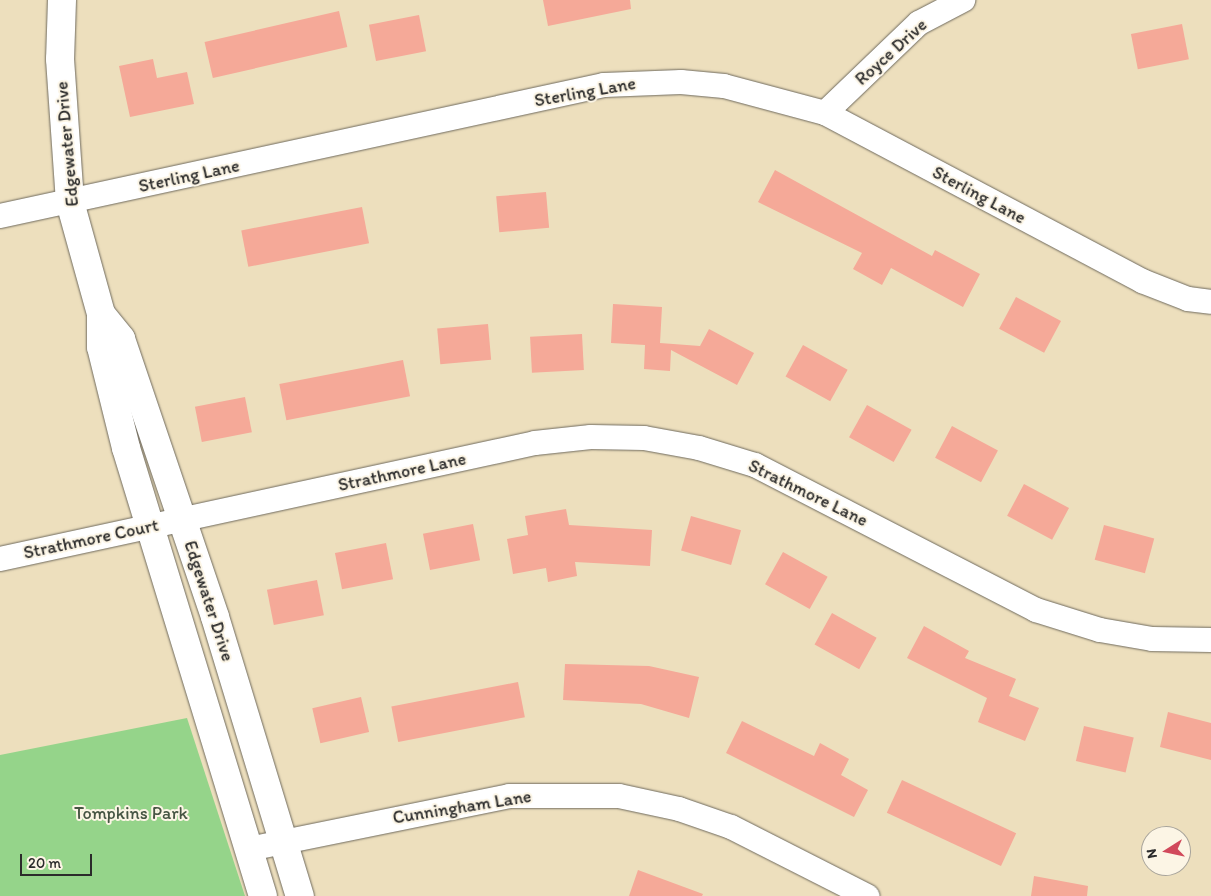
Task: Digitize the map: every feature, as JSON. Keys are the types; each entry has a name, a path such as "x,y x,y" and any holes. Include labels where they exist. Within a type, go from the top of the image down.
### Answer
{"street":[{"name":"Edgewater Drive","path":"62,0 60,59 70,202 101,314 101,347 150,526 263,896"},
{"name":"Royce Drive","path":"825,113 919,23 963,0"},
{"name":"Sterling Lane","path":"0,216 604,85 681,82 724,86 825,113 1142,281 1188,299 1211,302"},
{"name":"Edgewater Drive","path":"101,314 121,339 182,519 281,841 300,896"},
{"name":"Strathmore Lane","path":"182,519 535,443 591,437 644,438 699,448 762,468 1036,610 1100,630 1152,639 1211,640"},
{"name":"Strathmore Court","path":"0,559 182,519"},
{"name":"Cunningham Lane","path":"249,849 509,796 619,796 679,809 731,827 867,896"}],"green space":[{"name":"Tompkins Park","path":"187,718 245,896 0,896 0,755"}],"building":[{"path":"543,0 630,0 631,9 548,26"},
{"path":"339,11 347,47 213,78 205,42"},
{"path":"419,15 426,51 376,61 369,25"},
{"path":"1182,24 1189,59 1138,69 1131,34"},
{"path":"153,59 157,78 187,72 194,104 130,117 119,66"},
{"path":"775,170 932,256 935,250 980,274 963,307 891,268 882,285 853,269 862,253 758,202"},
{"path":"546,192 549,228 499,232 496,196"},
{"path":"362,207 369,243 248,267 241,230"},
{"path":"1016,297 1061,321 1044,353 999,329"},
{"path":"613,304 662,307 660,343 700,346 709,329 754,353 737,385 671,350 670,371 644,369 645,345 611,343"},
{"path":"488,324 491,360 440,364 437,328"},
{"path":"582,334 584,370 532,373 530,337"},
{"path":"803,345 848,370 830,401 786,376"},
{"path":"403,360 410,396 286,420 279,384"},
{"path":"245,397 252,432 202,442 195,407"},
{"path":"867,405 912,430 894,462 849,437"},
{"path":"952,426 998,450 981,482 935,458"},
{"path":"1024,484 1069,508 1052,540 1007,516"},
{"path":"566,509 569,525 652,530 650,566 575,562 577,576 548,582 546,568 513,574 507,539 528,535 525,516"},
{"path":"691,516 741,530 731,565 681,551"},
{"path":"473,524 480,560 430,570 423,534"},
{"path":"1104,525 1154,538 1145,573 1095,560"},
{"path":"386,543 393,579 342,589 335,553"},
{"path":"783,552 828,577 810,609 765,584"},
{"path":"317,580 324,615 274,625 267,590"},
{"path":"832,613 877,638 859,669 815,644"},
{"path":"924,626 969,651 965,658 1016,679 1009,696 1039,708 1025,741 978,722 987,698 907,658"},
{"path":"565,664 649,666 699,677 689,718 641,704 563,700"},
{"path":"518,682 525,717 398,742 391,707"},
{"path":"361,697 369,732 320,743 312,708"},
{"path":"1168,712 1211,723 1211,760 1160,747"},
{"path":"742,721 814,756 820,743 849,759 841,775 868,790 854,817 726,753"},
{"path":"1084,726 1134,737 1126,773 1076,761"},
{"path":"902,780 1016,833 1001,866 887,813"},
{"path":"638,870 703,894 702,896 629,896"},
{"path":"1034,876 1088,886 1087,896 1031,896"}]}
